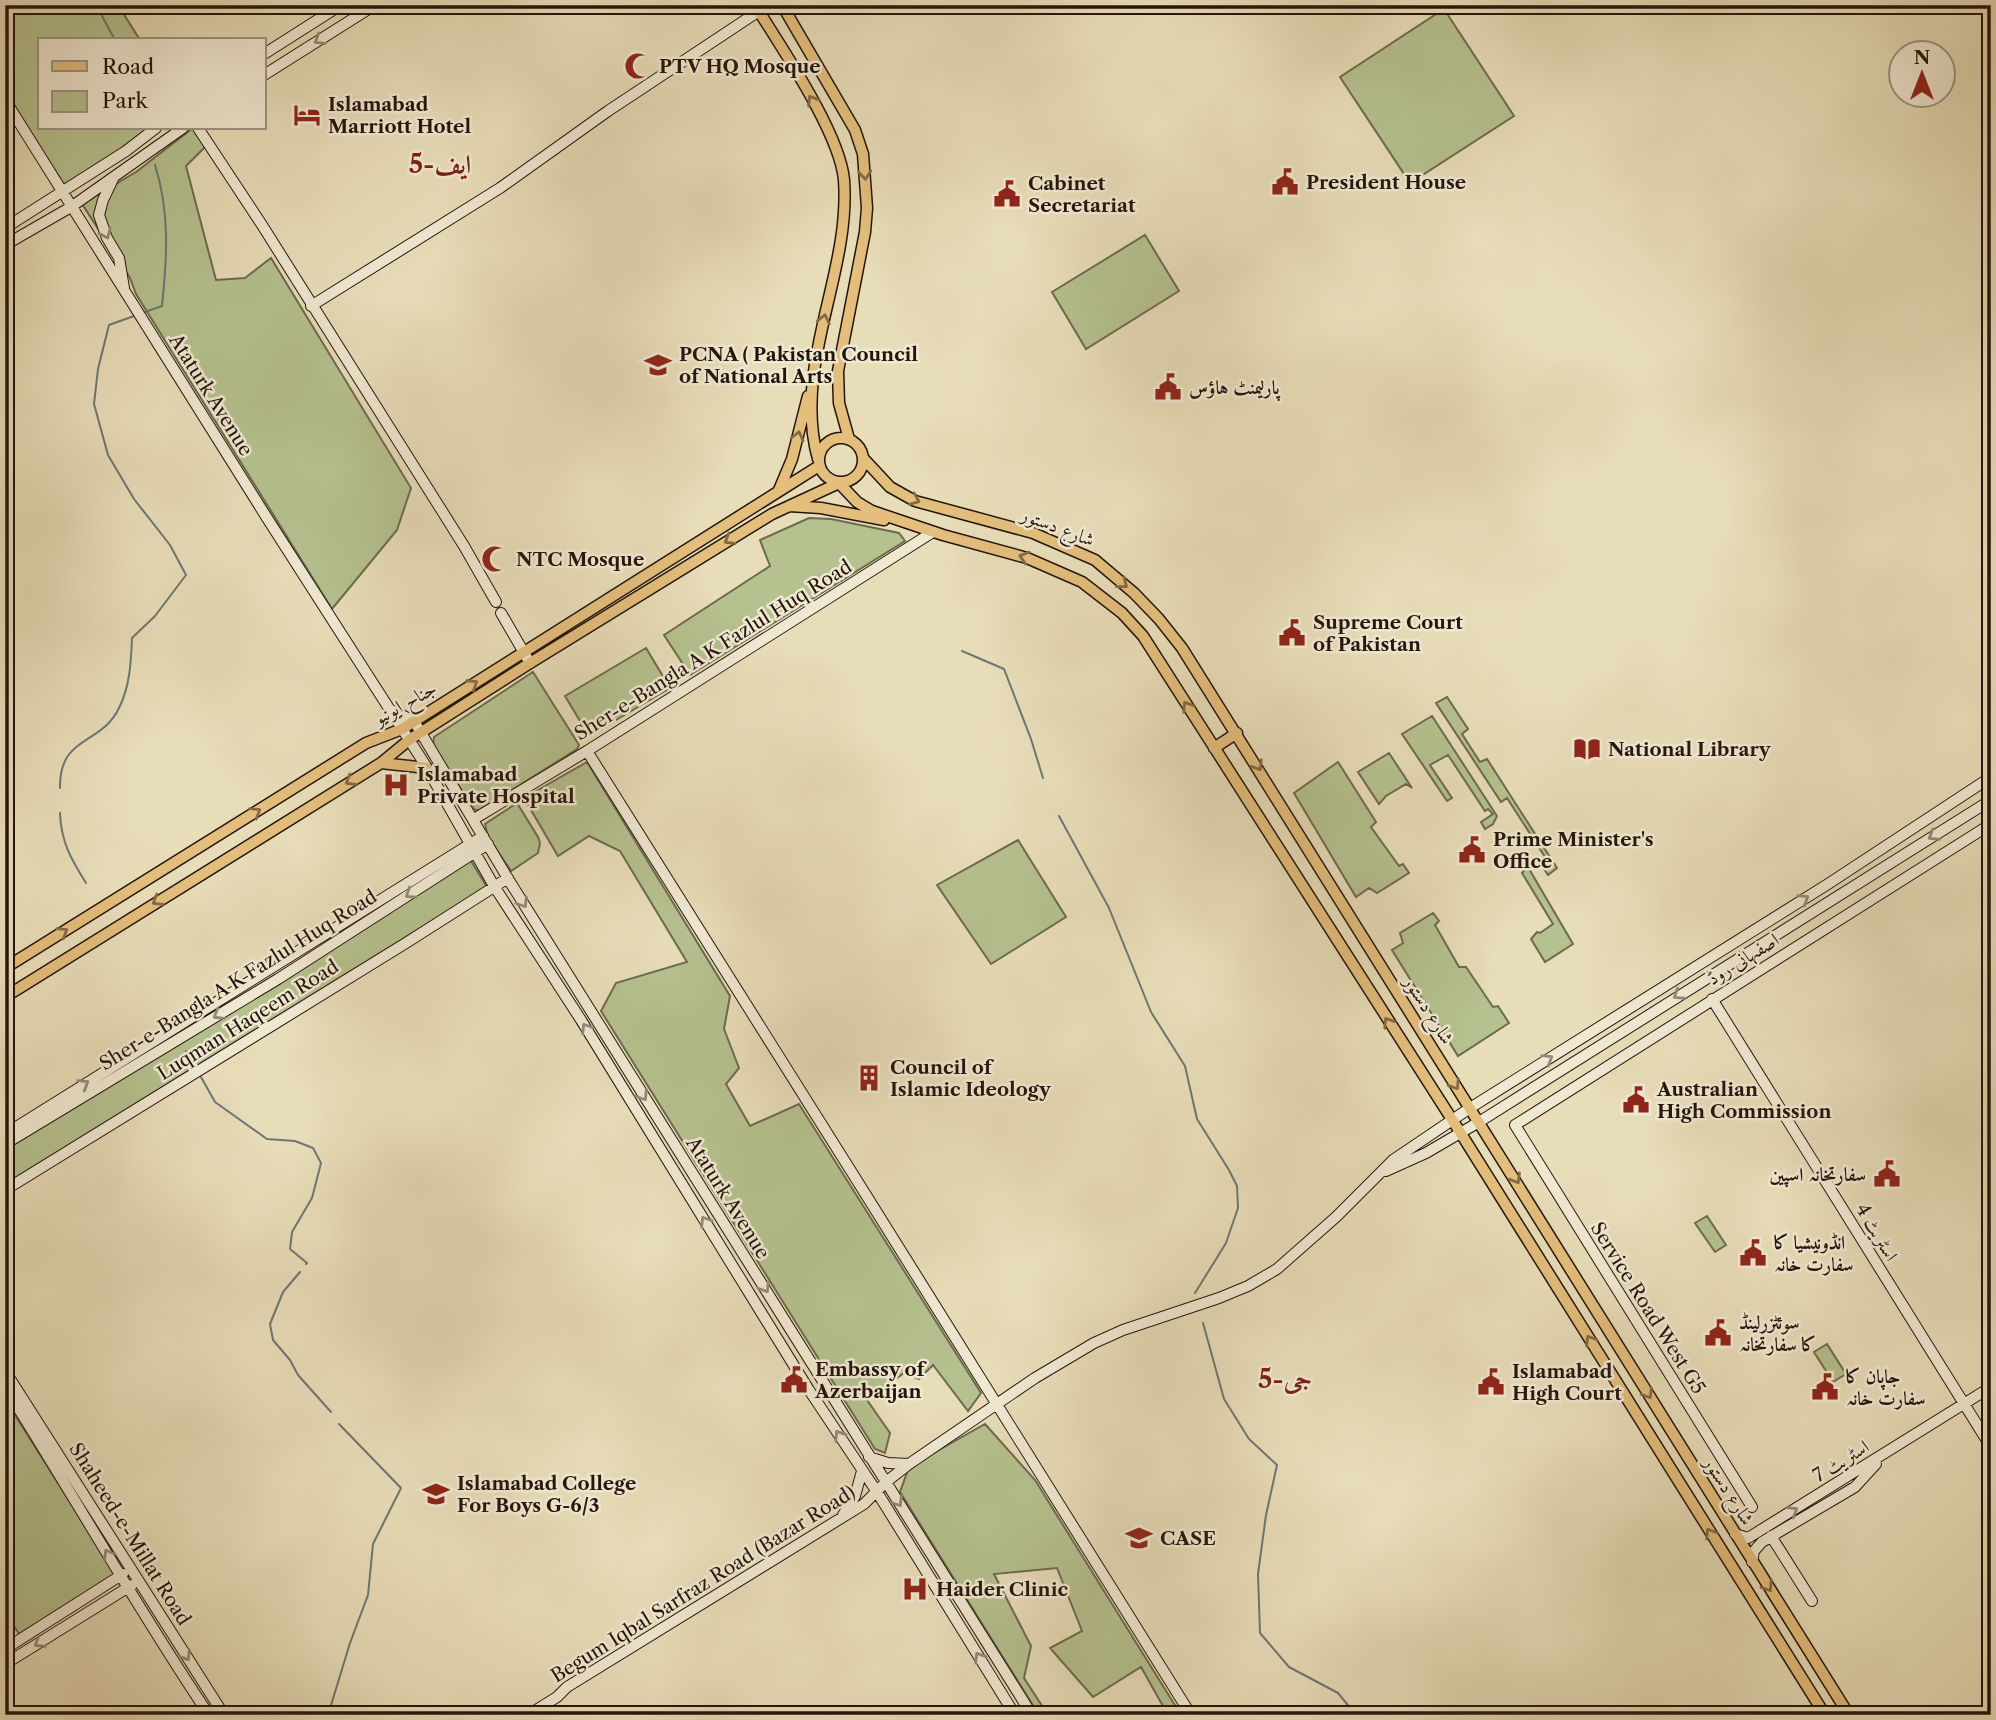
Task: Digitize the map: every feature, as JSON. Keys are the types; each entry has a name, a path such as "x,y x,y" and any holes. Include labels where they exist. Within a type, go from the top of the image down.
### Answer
{"main road":[{"path":"782,5 840,102 855,130 863,154 867,208 865,232 838,371 839,403 849,439"},
{"path":"757,8 833,140 844,177 841,232 813,379 792,458 779,490"},
{"path":"813,379 812,428 819,462 827,478 839,483 857,476 861,471 863,458 859,446 849,439 835,439 820,452 819,462"},
{"name":"شارع دستور","path":"863,458 890,487 915,501 1033,533 1095,560 1134,593 1182,648 1849,1715"},
{"name":"جناح ایونیو","path":"5,968 366,743 402,729 819,462"},
{"name":"جناح ایونیو","path":"5,996 381,763 409,740 772,514 839,483"},
{"name":"شارع دستور","path":"839,483 858,502 872,511 933,532 1027,558 1082,582 1112,605 1143,636 1460,1132 1825,1715"},
{"path":"788,506 821,508 904,522"},
{"path":"1214,748 1237,733"},
{"path":"381,763 427,768"},
{"path":"1347,957 1367,944"}],"street":[{"path":"266,53 341,5"},
{"path":"266,74 374,5"},
{"path":"311,306 500,188 757,8"},
{"name":"Ataturk Avenue","path":"5,100 427,768 494,886 581,1020 1015,1715"},
{"path":"5,228 126,151 153,130"},
{"path":"5,245 71,206 180,130"},
{"path":"199,130 262,225 496,602"},
{"path":"113,178 99,215 107,238 119,258 124,291"},
{"name":"Sher-e-Bangla A K Fazlul Huq Road","path":"474,820 933,532"},
{"path":"502,612 530,663"},
{"path":"389,709 414,721"},
{"name":"Ataturk Avenue","path":"414,721 508,878 1032,1715"},
{"path":"587,751 887,1225 995,1405 1191,1715"},
{"name":"Begum Iqbal Sarfraz Road (Bazar Road)","path":"528,1715 557,1697 567,1687 864,1504 909,1464 1062,1361 1094,1343 1132,1327 1219,1297 1268,1275 1304,1247 1393,1160 1470,1108 1828,884 1991,778"},
{"path":"1382,1172 1426,1153 1479,1122 1991,800"},
{"name":"اصفہانی روڈ","path":"1515,1125 1991,824"},
{"name":"Sher-e-Bangla A K Fazlul Huq Road","path":"5,1134 486,840"},
{"name":"Sher-e-Bangla A K Fazlul Huq Road","path":"5,1144 278,979 473,848"},
{"name":"Luqman Haqeem Road","path":"5,1189 508,878"},
{"path":"1828,884 1836,896"},
{"name":"اسٹریٹ 4","path":"1712,999 1991,1447"},
{"name":"Service Road West G5","path":"1515,1125 1752,1507"},
{"path":"678,1176 689,1169"},
{"name":"Shaheed-e-Millat Road","path":"6,1365 130,1570 224,1715"},
{"name":"Shaheed-e-Millat Road","path":"5,1387 60,1473 127,1588 209,1715"},
{"name":"اسٹریٹ 7","path":"1734,1533 1748,1538 1991,1387"},
{"path":"1752,1562 1758,1545 1855,1487 1886,1453"},
{"path":"869,1457 888,1463 909,1464"},
{"path":"841,1519 855,1496 862,1471"},
{"path":"1771,1536 1812,1601"},
{"path":"5,1649 130,1570"},
{"path":"5,1664 138,1581"},
{"path":"69,1609 76,1620"}],"green space":[{"path":"5,5 118,5 139,38 38,38 38,130 145,130 111,156 62,186 5,96"},
{"path":"1444,9 1514,116 1410,183 1340,77"},
{"path":"190,130 197,130 207,145 186,166 216,280 245,278 271,258 411,488 397,530 332,609 82,204 136,172"},
{"path":"1145,235 1179,291 1086,349 1052,292"},
{"path":"809,518 831,519 899,533 905,541 690,675 664,635 770,566 760,540"},
{"path":"646,648 670,688 589,736 565,696"},
{"path":"533,672 579,745 577,749 479,811 474,809 433,747 434,737"},
{"path":"1447,697 1468,729 1462,734 1480,762 1487,759 1557,868 1548,875 1539,861 1545,857 1507,798 1501,802 1436,703"},
{"path":"1432,716 1497,816 1493,824 1485,829 1481,822 1493,814 1488,809 1485,811 1448,755 1430,765 1452,798 1447,801 1402,734"},
{"path":"1389,753 1412,788 1406,784 1386,796 1379,804 1358,772"},
{"path":"587,762 730,996 724,1029 739,1068 726,1084 750,1126 799,1104 981,1393 968,1411 933,1365 919,1379 904,1373 867,1400 890,1433 885,1453 875,1449 601,1011 616,983 687,962 620,851 589,836 558,856 524,798"},
{"path":"1338,762 1376,822 1371,827 1399,866 1403,864 1409,873 1377,893 1369,888 1356,897 1294,793"},
{"path":"517,803 540,843 538,853 511,871 488,837 485,824"},
{"path":"1018,840 1066,917 991,964 937,885"},
{"path":"468,856 487,887 5,1184 5,1150"},
{"path":"1525,862 1573,944 1545,962 1531,939 1537,932 1540,933 1553,924 1522,873 1524,871 1520,866"},
{"path":"1433,913 1439,921 1435,925 1459,967 1466,967 1493,1007 1498,1006 1509,1023 1458,1056 1392,950 1403,943 1400,933"},
{"path":"1707,1216 1726,1245 1715,1252 1695,1223"},
{"path":"1827,1344 1846,1374 1833,1382 1814,1352"},
{"path":"5,1399 115,1574 19,1634 5,1612"},
{"path":"985,1424 1035,1480 1181,1715 1168,1715 1141,1667 1093,1697 1050,1648 1082,1631 1057,1568 994,1574 1031,1646 1024,1678 1048,1715 1039,1715 900,1492 909,1467"}],"waterway":[{"path":"96,5 114,38"},
{"path":"145,312 162,306 165,270 165,218 155,165"},
{"path":"60,788 66,758 73,749 111,720 123,700 128,683 132,638 155,616 186,575 170,545 134,499 108,455 94,404 98,369 109,325 134,316"},
{"path":"962,651 1004,669 1043,778"},
{"path":"60,813 62,833 68,850 86,883"},
{"path":"1059,816 1109,908 1151,1012 1185,1066 1197,1119 1237,1186 1238,1208 1226,1243 1195,1293"},
{"path":"186,1051 195,1067"},
{"path":"201,1077 215,1102 267,1139 295,1141 313,1148 321,1163 312,1198 292,1232 290,1249 306,1264"},
{"path":"300,1272 283,1292 270,1324 273,1340 290,1360 298,1375 331,1412"},
{"path":"1203,1323 1224,1399 1249,1439 1277,1465 1266,1515 1258,1574 1260,1633 1289,1667 1338,1693 1356,1715"},
{"path":"328,1715 368,1595 373,1544 401,1488 339,1424"}],"place":[{"name":"PTV HQ Mosque","path":"638,66"},
{"name":"Islamabad Marriott Hotel","path":"307,115"},
{"name":"President House","path":"1285,182"},
{"name":"Cabinet Secretariat","path":"1007,194"},
{"name":"PCNA ( Pakistan Council of National Arts","path":"658,365"},
{"name":"پارلیمنٹ ہاؤس","path":"1168,387"},
{"name":"NTC Mosque","path":"495,559"},
{"name":"Supreme Court of Pakistan","path":"1292,633"},
{"name":"National Library","path":"1587,749"},
{"name":"Islamabad Private Hospital","path":"396,785"},
{"name":"Prime Minister's Office","path":"1472,850"},
{"name":"Council of Islamic Ideology","path":"869,1078"},
{"name":"Australian High Commission","path":"1636,1100"},
{"name":"سفارتخانہ اسپین","path":"1887,1174"},
{"name":"انڈونیشیا کا سفارت خانہ","path":"1753,1253"},
{"name":"سوئٹزرلینڈ کا سفارتخانہ","path":"1718,1333"},
{"name":"Embassy of Azerbaijan","path":"794,1380"},
{"name":"Islamabad High Court","path":"1491,1382"},
{"name":"جاپان کا سفارت خانہ","path":"1825,1387"},
{"name":"Islamabad College For Boys G-6/3","path":"436,1494"},
{"name":"CASE","path":"1139,1538"},
{"name":"Haider Clinic","path":"915,1589"}],"district":[{"name":"ایف-5","path":"440,164"},
{"name":"جی-5","path":"1285,1379"}]}
